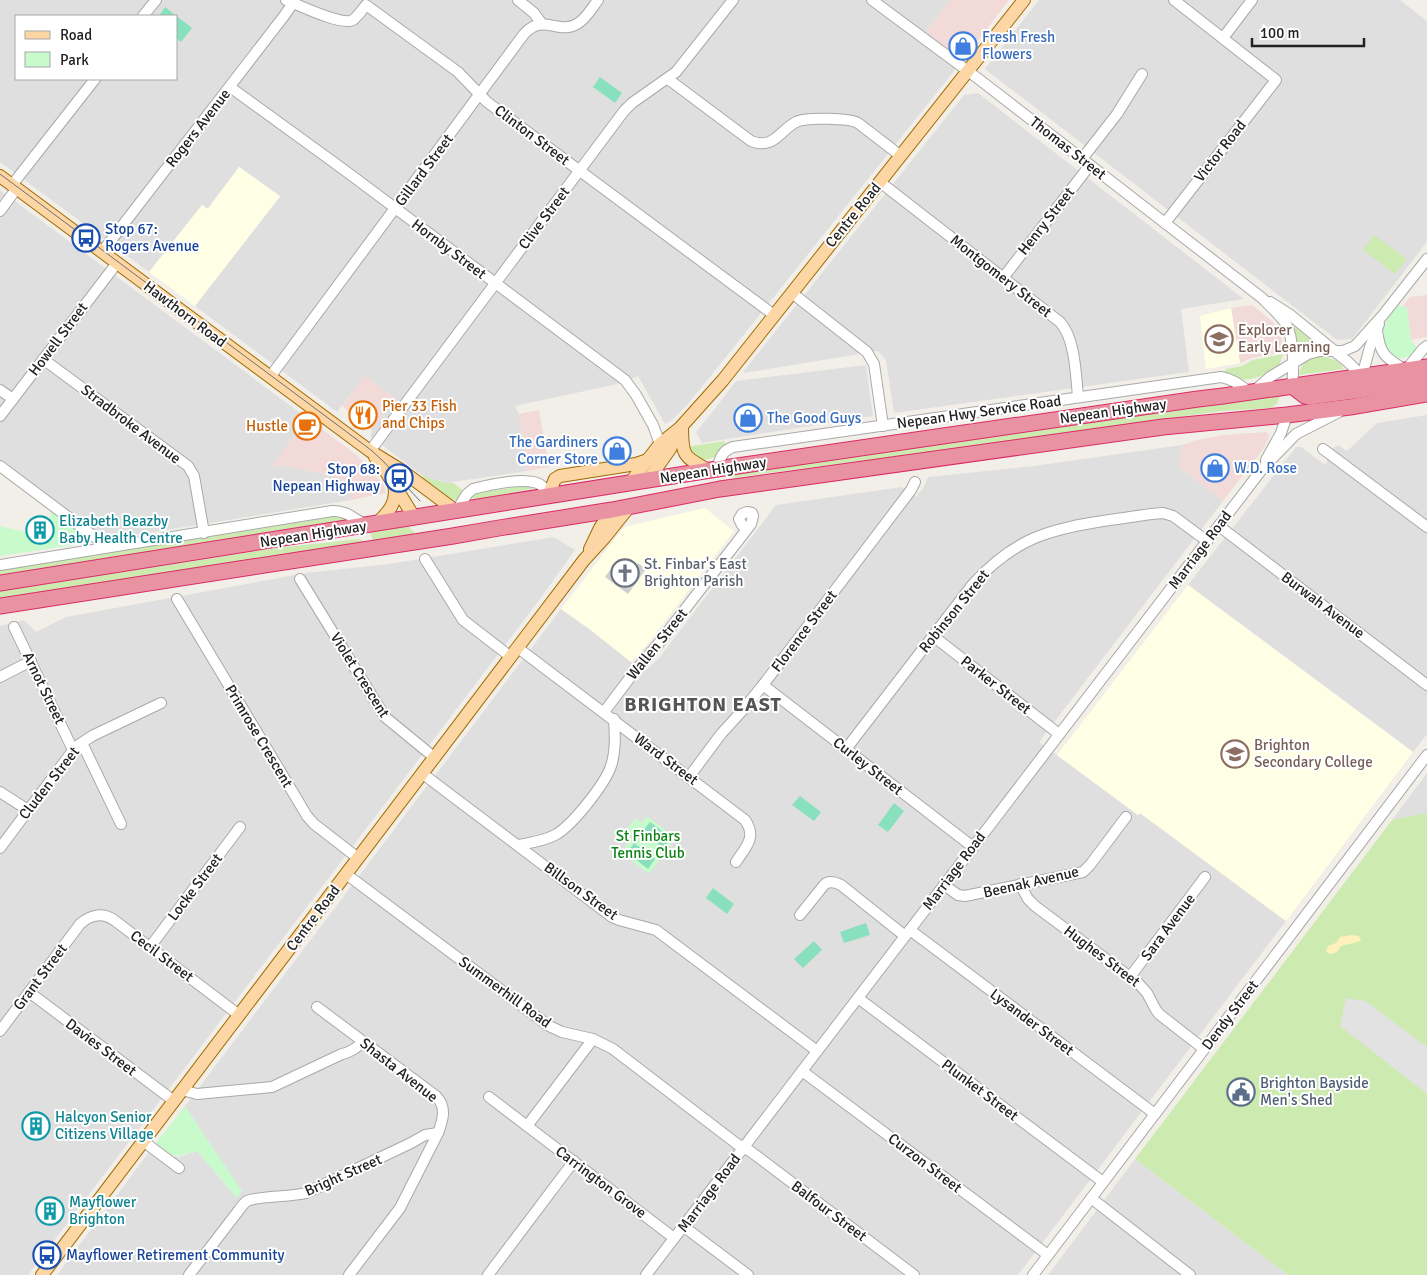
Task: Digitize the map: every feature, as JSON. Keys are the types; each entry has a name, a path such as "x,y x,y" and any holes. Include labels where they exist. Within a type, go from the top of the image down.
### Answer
{"highway":[{"name":"Nepean Highway","path":"0,583 713,470 1362,376 1406,374 1427,367"},
{"path":"1292,386 1308,397 1357,391 1406,374 1427,381"},
{"path":"1351,406 1362,376"},
{"path":"1291,414 1292,386"},
{"name":"Nepean Highway","path":"0,606 443,538 720,490 1162,427 1291,414 1427,394"},
{"path":"713,470 720,490"},
{"name":"Centre Road","path":"628,506 648,480"},
{"name":"Centre Road","path":"612,510 630,483"},
{"path":"414,517 423,527 443,538"},
{"path":"344,529 367,538 366,550"}],"main road":[{"name":"Centre Road","path":"630,483 660,444 682,426 723,380 1024,0"},
{"name":"Hawthorn Road","path":"0,176 370,451 457,510"},
{"name":"Centre Road","path":"648,480 670,448 682,426"},
{"path":"682,426 682,445 685,454 695,463 713,470"},
{"name":"Hawthorn Road","path":"370,451 394,484 414,517"},
{"path":"547,496 558,476 636,464 648,460"},
{"path":"372,524 392,507 395,493 394,484"},
{"name":"Centre Road","path":"42,1275 584,560 605,537 628,506"},
{"name":"Centre Road","path":"584,560 600,528 612,510"}],"street":[{"path":"144,15 156,0"},
{"path":"518,0 534,13 542,24 563,28 575,26 598,0"},
{"name":"Clive Street","path":"370,451 628,106 676,72 733,0"},
{"name":"Thomas Street","path":"872,0 1262,298 1288,328 1293,362 1292,386"},
{"path":"1174,0 1223,38 1252,0"},
{"name":"Clinton Street","path":"289,1 335,20 345,22 355,18 368,2 458,72 487,102 774,315"},
{"name":"Rogers Avenue","path":"102,252 284,16 289,1"},
{"name":"Gillard Street","path":"270,377 524,34 532,27 542,24"},
{"name":"Victor Road","path":"1165,222 1276,80 1223,38"},
{"name":"Henry Street","path":"1003,278 1086,162 1142,74"},
{"path":"668,79 756,143 771,142 800,120 852,120 901,156"},
{"path":"0,211 90,80"},
{"name":"Hornby Street","path":"230,87 624,380 636,395 653,425 660,444"},
{"name":"Montgomery Street","path":"880,182 1063,325 1071,342 1078,397"},
{"path":"1251,392 1293,362 1312,352 1345,350 1355,346 1383,315 1427,259"},
{"name":"Howell Street","path":"0,416 116,263"},
{"path":"792,293 867,352 874,364 883,426"},
{"name":"Thomas Street","path":"1262,298 1286,311 1362,376"},
{"path":"1362,376 1383,315"},
{"path":"1377,329 1382,352 1406,374 1427,346"},
{"name":"Stradbroke Avenue","path":"44,359 188,466 194,476 204,533"},
{"name":"Nepean Hwy Service Road","path":"713,470 722,455 733,447 1221,377 1236,382 1251,392"},
{"path":"0,390 12,399"},
{"name":"Marriage Road","path":"646,1275 1263,468 1299,432 1351,406"},
{"path":"1288,442 1295,431 1291,414"},
{"name":"Marriage Road","path":"1263,468 1291,414"},
{"path":"653,425 661,430 670,431 682,426"},
{"path":"1323,449 1425,522"},
{"path":"0,466 100,541 105,548"},
{"name":"Florence Street","path":"689,777 721,734 763,685 915,485 915,482"},
{"path":"0,565 335,511 372,524"},
{"name":"Robinson Street","path":"846,749 973,584 994,563 1016,547 1053,531 1078,525 1166,513 1207,541"},
{"name":"Burwah Avenue","path":"1219,526 1427,685"},
{"name":"Wallen Street","path":"604,712 746,530"},
{"name":"Ward Street","path":"425,559 462,620 604,712 741,816 748,824 751,835 736,862"},
{"name":"Violet Crescent","path":"300,579 385,717 435,758"},
{"name":"Primrose Crescent","path":"177,599 307,816 314,824 358,858"},
{"name":"Arnot Street","path":"14,627 73,750"},
{"name":"Parker Street","path":"933,636 1059,734"},
{"path":"0,677 31,661"},
{"name":"Curley Street","path":"763,685 973,847"},
{"name":"Cluden Street","path":"0,848 73,750 92,736 161,703"},
{"path":"518,845 554,836 569,826 580,812 609,771 614,756 614,720"},
{"path":"82,743 121,824"},
{"name":"Dendy Street","path":"1033,1275 1427,755"},
{"name":"Billson Street","path":"423,774 612,917 656,930 817,1052"},
{"path":"0,792 28,810"},
{"name":"Beenak Avenue","path":"944,885 958,895 965,896 1083,872 1126,817"},
{"name":"Locke Street","path":"150,946 240,828"},
{"name":"Summerhill Road","path":"346,874 549,1026 562,1032 593,1038 613,1049 743,1147"},
{"name":"Sara Avenue","path":"1130,977 1205,877"},
{"name":"Lysander Street","path":"800,916 824,885 828,882 841,885 1155,1114"},
{"name":"Hughes Street","path":"1020,884 1028,899 1144,988 1159,1014 1204,1048"},
{"name":"Cecil Street","path":"80,924 90,917 102,915 114,920 239,1015"},
{"name":"Grant Street","path":"0,1031 80,924"},
{"name":"Davies Street","path":"29,992 174,1101"},
{"name":"Plunket Street","path":"858,998 1103,1182"},
{"name":"Shasta Avenue","path":"317,1007 440,1100 444,1108 438,1133 400,1208 349,1275"},
{"path":"527,1126 593,1038"},
{"path":"186,1085 211,1092 275,1086 356,1049 361,1040"},
{"name":"Curzon Street","path":"802,1070 1048,1255"},
{"name":"Carrington Grove","path":"489,1097 674,1238"},
{"name":"Bright Street","path":"189,1275 246,1202 255,1199 306,1193 425,1135 438,1133"},
{"path":"143,1141 179,1168"},
{"name":"Bright Street","path":"411,1143 433,1144"},
{"name":"Balfour Street","path":"743,1147 914,1275"},
{"path":"488,1275 574,1162"},
{"path":"1091,1198 1190,1275"},
{"path":"684,1226 748,1275"}],"shaded area":[{"path":"0,0 950,0 925,33 962,61 687,405 671,421 665,424 638,376 622,383 515,406 519,414 527,471 446,483 423,476 370,436 372,430 395,398 365,376 337,412 195,306 280,197 239,167 207,209 202,205 149,272 0,162"},
{"path":"950,0 1009,0 962,61 925,33"},
{"path":"1039,0 1400,0 1427,21 1427,242 1352,339 1337,340 985,69"},
{"path":"978,93 1244,299 1181,309 1189,372 894,413 886,360 878,351 744,373 964,95"},
{"path":"239,167 280,196 195,306 149,272 202,205 208,209"},
{"path":"0,190 307,418 272,467 283,465 340,478 348,486 351,500 92,542 92,540 0,471"},
{"path":"1427,295 1427,337 1411,340 1407,308 1403,306 1410,297"},
{"path":"1252,305 1273,322 1281,335 1283,352 1252,358 1240,363 1231,308"},
{"name":"Explorer Early Learning","path":"1231,308 1240,363 1206,369 1200,316"},
{"path":"866,365 873,416 702,443 696,432 736,381"},
{"path":"365,376 395,398 372,430 342,406"},
{"path":"539,410 549,467 527,471 519,414"},
{"path":"1427,415 1427,734 1413,752 1188,585 1296,447 1301,447 1325,465 1333,448 1338,445 1347,451 1377,423"},
{"path":"307,418 358,456 384,485 386,493 351,500 348,486 340,478 283,465 271,467"},
{"path":"1266,432 1269,437 1264,448 1223,501 1180,468 1182,445 1223,435"},
{"path":"1182,445 1180,468 1223,501 1039,742 1138,815 1140,813 1286,921 1018,1275 57,1275 156,1143 173,1156 179,1157 197,1151 236,1197 241,1191 185,1106 561,609 645,671 659,658 776,505 902,487 916,497 924,487 928,477 1034,466"},
{"path":"705,508 734,531 646,646 631,662 561,609 624,527"},
{"path":"554,537 575,550 540,599 28,1275 0,1275 0,626 24,620 36,632 66,617 306,573 389,564"},
{"name":"St. Finbar's East Brighton Parish","path":"618,559 633,570 638,563 646,569 628,594 605,577"},
{"name":"Brighton Secondary College","path":"1188,585 1413,752 1286,921 1140,813 1138,815 1057,755"},
{"path":"1427,773 1427,813 1392,820"},
{"path":"1346,998 1365,1001 1370,1004 1427,1047 1427,1094 1340,1026"},
{"path":"1135,1159 1288,1275 1048,1275"}],"green space":[{"path":"165,7 175,15 160,15"},
{"path":"178,17 192,28 181,42 178,40"},
{"path":"600,77 622,93 615,103 593,87"},
{"path":"1374,235 1407,259 1395,274 1363,250"},
{"path":"1398,305 1407,308 1411,340 1418,349 1411,356 1397,359 1387,352 1383,332 1386,322"},
{"path":"1295,326 1316,345 1297,353 1292,327"},
{"path":"1283,354 1279,366 1259,377 1245,380 1238,379 1224,372 1226,369 1242,366 1253,360"},
{"path":"1317,356 1333,359 1344,369 1299,375 1301,367 1305,362"},
{"path":"1269,396 1280,396 1277,404 1272,408 1223,411 1029,439 730,478 724,476 741,472"},
{"path":"725,441 726,446 723,450 714,457 707,459 697,460 686,447"},
{"path":"423,476 446,483 453,483 464,491 459,499 452,500 443,496 421,480"},
{"path":"525,486 540,487 480,499 470,498 476,493"},
{"path":"52,510 92,540 92,542 0,556 0,526 46,537"},
{"path":"331,515 351,519 0,575 0,570"},
{"path":"408,526 415,533 373,541 370,533"},
{"path":"359,539 363,543 0,599 0,591 277,548"},
{"path":"800,796 821,812 814,821 792,805"},
{"path":"894,803 904,811 888,832 878,825"},
{"path":"1427,813 1427,1275 1288,1275 1135,1159 1392,820"},
{"name":"St Finbars Tennis Club","path":"647,816 676,838 649,874 621,852 633,836 626,830 636,818 642,823"},
{"path":"650,822 671,838 664,848 642,832"},
{"path":"634,843 655,859 648,869 627,853"},
{"path":"713,888 734,904 727,914 706,898"},
{"path":"866,923 870,935 844,943 840,932"},
{"path":"814,941 822,950 803,968 794,959"},
{"path":"185,1106 242,1191 237,1198 197,1151 175,1156 156,1143"}],"sand":[{"path":"1359,936 1361,941 1341,946 1337,952 1331,954 1326,952 1328,946 1336,943 1340,937"}],"tram line":[{"path":"0,174 371,450 420,501"}],"place":[{"name":"Fresh Fresh Flowers","path":"963,46"},
{"name":"Stop 67: Rogers Avenue","path":"86,238"},
{"name":"Explorer Early Learning","path":"1219,339"},
{"name":"Pier 33 Fish and Chips","path":"363,415"},
{"name":"The Good Guys","path":"748,418"},
{"name":"Hustle","path":"307,426"},
{"name":"The Gardiners Corner Store","path":"617,451"},
{"name":"W.D. Rose","path":"1215,468"},
{"name":"Stop 68: Nepean Highway","path":"399,478"},
{"name":"Elizabeth Beazby Baby Health Centre","path":"40,530"},
{"name":"St. Finbar's East Brighton Parish","path":"625,573"},
{"name":"Brighton Secondary College","path":"1235,754"},
{"name":"Brighton Bayside Men's Shed","path":"1241,1092"},
{"name":"Halcyon Senior Citizens Village","path":"36,1126"},
{"name":"Mayflower Brighton","path":"50,1211"},
{"name":"Mayflower Retirement Community","path":"47,1255"}],"district":[{"name":"BRIGHTON EAST","path":"703,704"}]}
